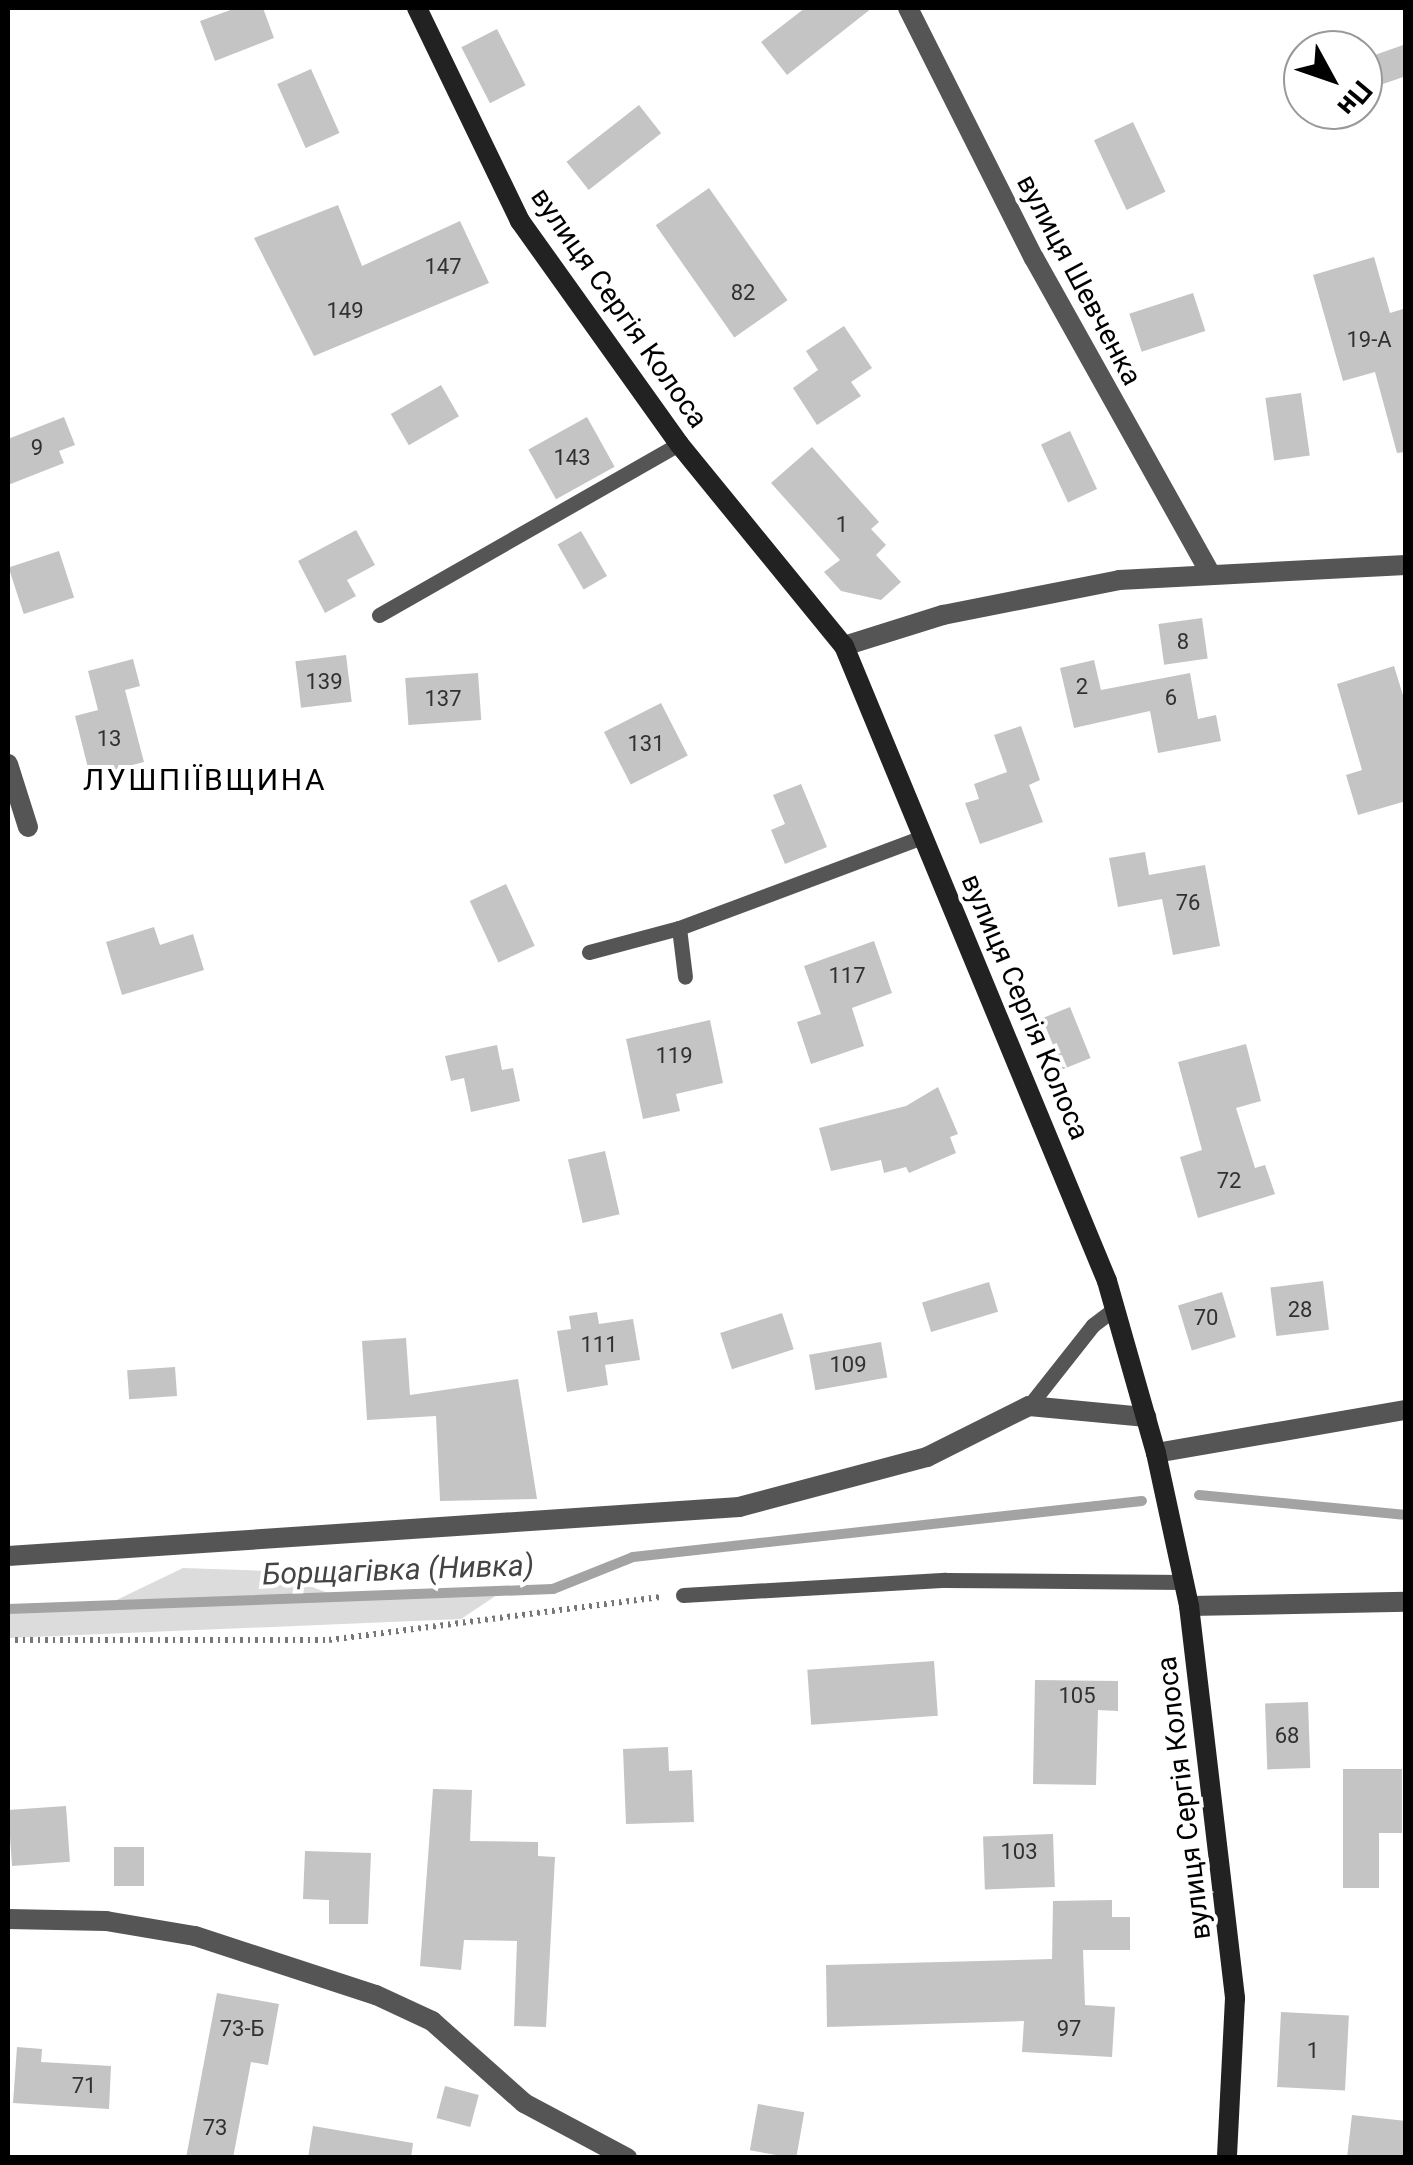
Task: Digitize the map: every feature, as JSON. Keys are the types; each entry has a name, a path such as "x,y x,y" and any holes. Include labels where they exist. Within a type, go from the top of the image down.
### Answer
{"street":[{"name":"вулиця Сергія Колоса","path":"417,8 520,221 679,444 844,646 1050,1134 1114,1309 1146,1417 1189,1606 1235,1998 1227,2158"},
{"name":"вулиця Шевченка","path":"908,8 1034,258 1210,573"},
{"path":"844,646 943,614 1119,580 1406,565"},
{"path":"8,764 28,826"},
{"path":"8,1556 739,1507 927,1457 1029,1406 1146,1417"},
{"path":"1156,1453 1406,1410"},
{"path":"1189,1606 1406,1602"},
{"path":"8,1919 106,1921 196,1936 376,1995 432,2020 524,2103 627,2158"}],"lane":[{"path":"379,616 679,444"},
{"path":"590,952 679,928 922,837"},
{"path":"679,928 685,976"},
{"path":"1029,1406 1093,1325 1114,1309"},
{"path":"683,1595 946,1580 1184,1582"}],"path":[{"path":"8,1640 329,1640 683,1595"}],"shaded area":[{"path":"183,1568 269,1571 339,1597 503,1591 461,1619 8,1638 8,1609 104,1606"}],"building":[{"path":"236,8 263,8 274,38 215,61 200,21"},
{"path":"805,8 872,8 787,75 761,42"},
{"path":"497,29 526,85 490,103 461,47"},
{"path":"1406,44 1406,76 1383,84 1383,52"},
{"path":"311,69 339,133 306,148 277,84"},
{"path":"639,105 661,133 589,190 567,162"},
{"path":"1133,122 1166,192 1127,210 1094,140"},
{"path":"709,188 788,300 734,338 656,225"},
{"path":"338,205 362,266 460,221 489,283 314,356 254,238"},
{"path":"1374,257 1390,313 1406,308 1406,452 1397,453 1375,372 1343,381 1313,275"},
{"path":"1193,293 1205,331 1142,352 1129,314"},
{"path":"844,326 872,368 851,382 861,396 817,425 793,388 818,370 806,351"},
{"path":"441,385 459,416 409,445 391,414"},
{"path":"1301,393 1310,455 1274,460 1265,398"},
{"path":"64,417 75,445 59,451 64,463 8,485 8,439"},
{"path":"587,417 615,467 556,499 528,449"},
{"path":"1070,431 1097,489 1068,503 1041,445"},
{"path":"812,447 879,522 871,529 886,545 876,555 901,582 881,600 841,591 824,572 840,560 771,483"},
{"path":"356,530 375,565 347,580 356,596 325,613 298,561"},
{"path":"581,531 607,576 584,590 558,544"},
{"path":"59,551 74,598 24,614 9,567"},
{"path":"1202,618 1208,659 1164,665 1158,624"},
{"path":"346,655 352,702 301,708 295,661"},
{"path":"133,659 140,686 125,690 144,762 90,776 75,716 98,710 88,671"},
{"path":"1094,660 1101,690 1190,673 1198,719 1216,715 1221,741 1158,753 1150,711 1074,728 1060,668"},
{"path":"1394,666 1406,705 1406,801 1358,815 1346,775 1362,770 1337,684"},
{"path":"478,673 481,720 408,725 405,678"},
{"path":"661,703 688,756 631,785 604,732"},
{"path":"1021,726 1040,780 1029,785 1043,822 980,844 965,803 979,799 974,784 1007,772 994,735"},
{"path":"801,784 827,847 785,864 771,830 785,824 773,795"},
{"path":"1145,852 1149,875 1205,865 1220,946 1173,955 1162,899 1118,907 1109,858"},
{"path":"506,884 535,946 498,963 470,901"},
{"path":"154,927 160,945 193,934 204,970 122,995 106,942"},
{"path":"874,941 892,993 852,1008 864,1046 811,1064 797,1022 821,1014 804,966"},
{"path":"1070,1007 1091,1058 1063,1069 1042,1018"},
{"path":"710,1020 723,1083 676,1094 680,1111 643,1119 626,1039"},
{"path":"1246,1044 1261,1101 1236,1108 1255,1168 1265,1165 1275,1194 1198,1218 1180,1157 1202,1150 1178,1062"},
{"path":"497,1045 502,1070 513,1068 520,1101 471,1112 464,1078 451,1081 445,1056"},
{"path":"938,1087 958,1134 950,1137 956,1153 909,1173 906,1167 884,1173 881,1160 831,1171 819,1128 906,1106"},
{"path":"605,1151 620,1214 583,1223 568,1160"},
{"path":"1323,1281 1329,1330 1276,1336 1270,1287"},
{"path":"989,1282 998,1312 931,1332 922,1302"},
{"path":"1222,1292 1236,1337 1192,1350 1178,1305"},
{"path":"597,1312 599,1324 633,1319 640,1360 605,1365 608,1385 567,1392 557,1331 571,1329 569,1316"},
{"path":"782,1313 794,1349 732,1369 720,1333"},
{"path":"406,1338 410,1395 518,1379 537,1499 440,1501 436,1416 367,1420 362,1341"},
{"path":"881,1342 887,1377 815,1390 809,1355"},
{"path":"175,1367 177,1396 129,1399 127,1370"},
{"path":"934,1661 938,1716 811,1725 807,1670"},
{"path":"1035,1680 1118,1681 1118,1711 1098,1710 1096,1785 1033,1784"},
{"path":"1308,1702 1310,1768 1267,1769 1265,1704"},
{"path":"668,1747 669,1771 692,1770 694,1822 626,1824 623,1749"},
{"path":"1343,1769 1402,1769 1402,1833 1379,1833 1379,1888 1343,1888"},
{"path":"433,1789 472,1790 470,1841 538,1842 538,1856 555,1857 546,2027 514,2026 517,1941 464,1940 461,1970 420,1966"},
{"path":"66,1806 70,1862 12,1866 8,1810"},
{"path":"1053,1834 1055,1887 985,1889 983,1836"},
{"path":"114,1847 144,1847 144,1886 114,1886"},
{"path":"305,1851 371,1853 368,1924 329,1924 329,1900 303,1899"},
{"path":"1112,1900 1112,1917 1130,1917 1130,1950 1083,1950 1085,2005 1115,2007 1112,2057 1022,2052 1024,2021 827,2027 826,1965 1052,1959 1053,1901"},
{"path":"217,1993 279,2004 268,2065 251,2062 233,2158 186,2158"},
{"path":"1281,2012 1349,2016 1345,2090 1277,2087"},
{"path":"17,2047 42,2049 41,2062 111,2066 109,2109 13,2103"},
{"path":"445,2086 479,2095 470,2127 436,2118"},
{"path":"758,2104 804,2112 796,2158 750,2150"},
{"path":"1352,2115 1406,2121 1406,2158 1347,2158"},
{"path":"313,2126 413,2143 411,2158 308,2158"}],"waterway":[{"name":"Борщагівка (Нивка)","path":"1199,1495 1406,1515"},
{"name":"Борщагівка (Нивка)","path":"8,1609 553,1589 633,1557 1142,1501"}],"district":[{"name":"ЛУШПІЇВЩИНА","path":"205,780"}]}
